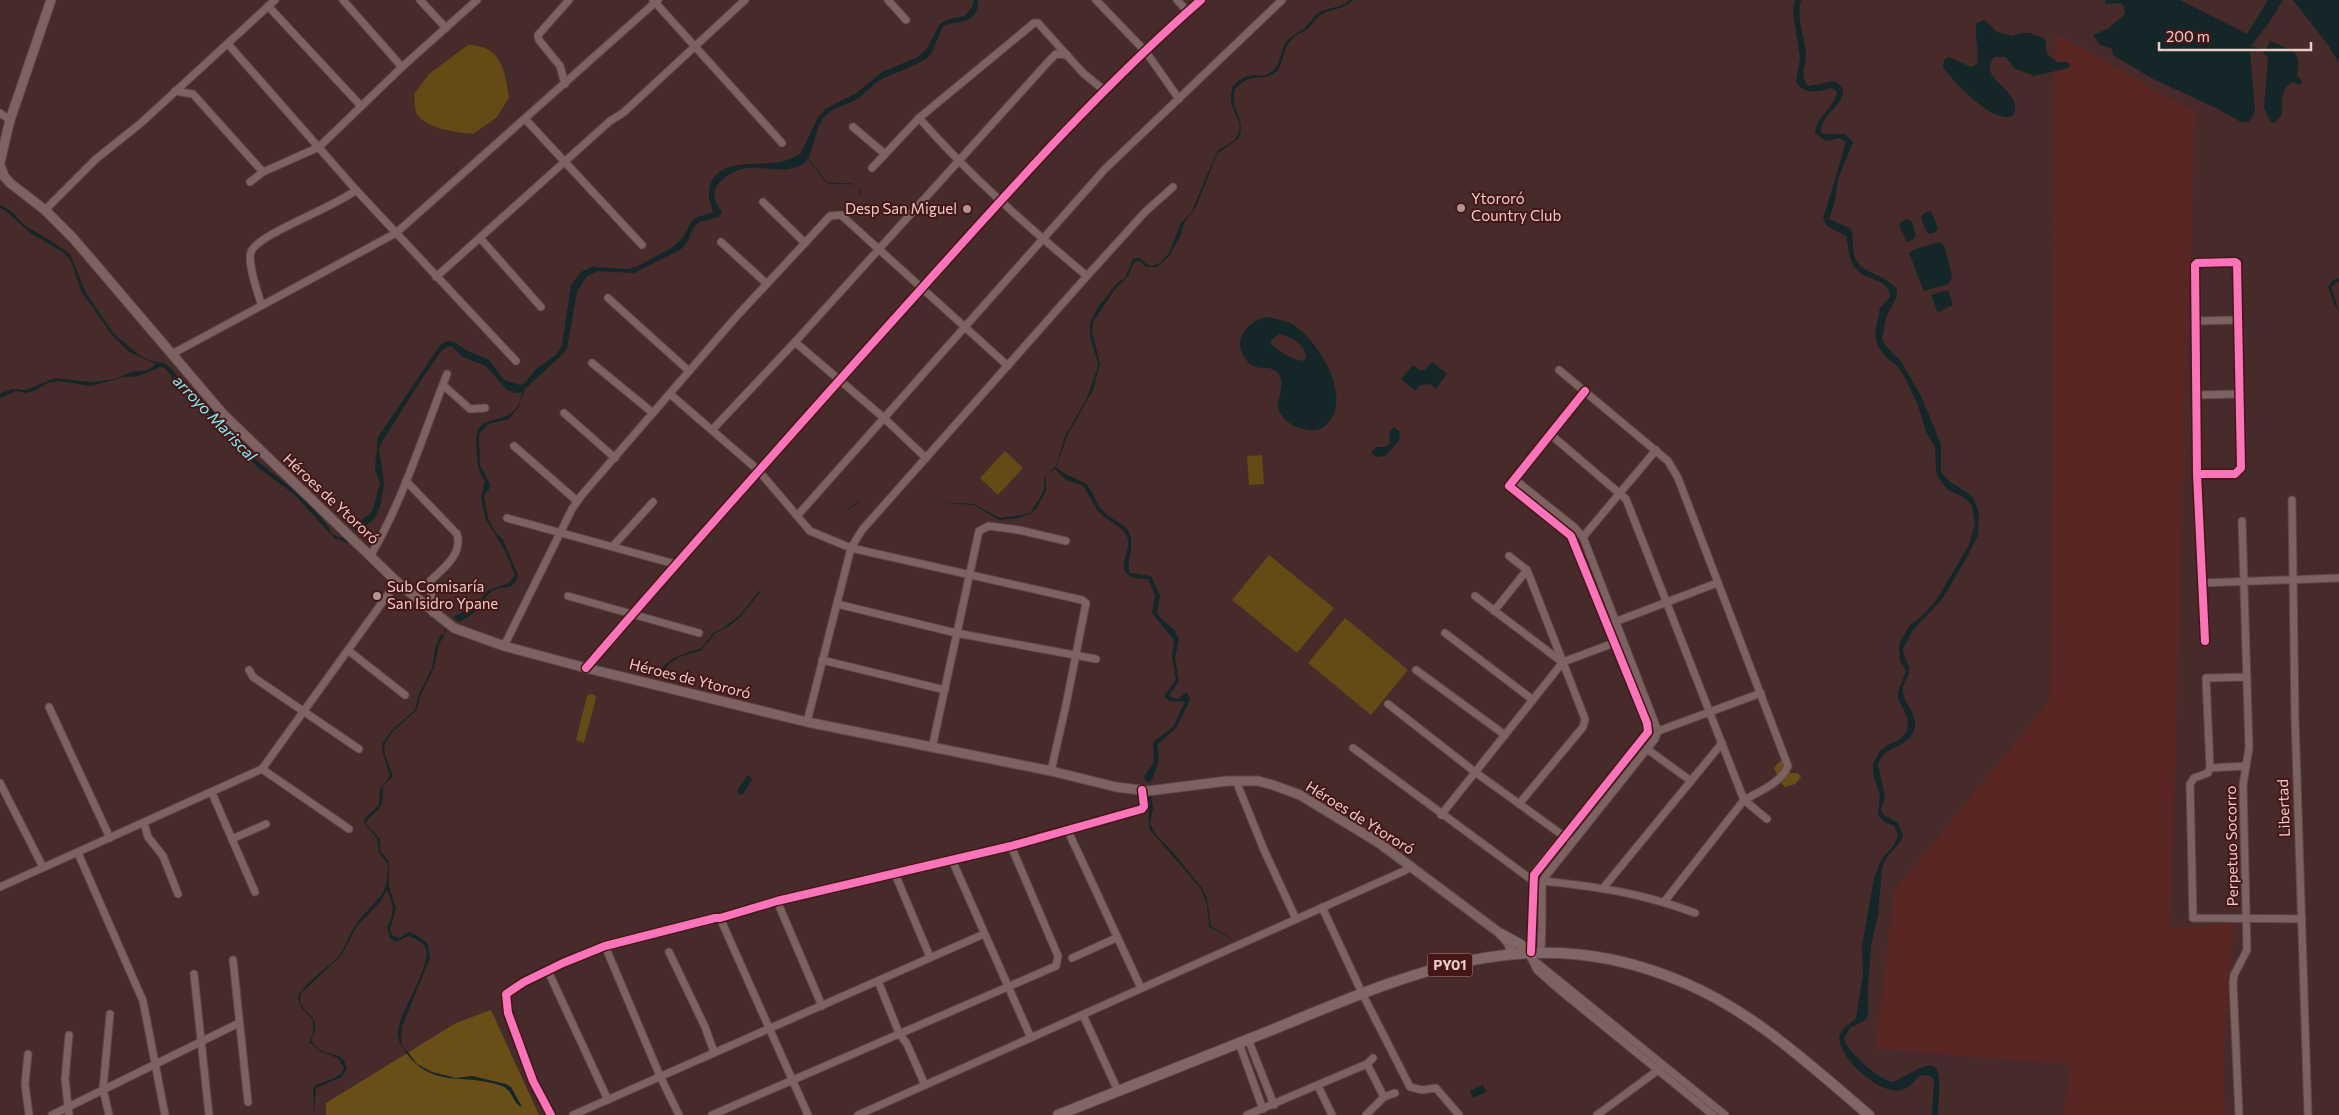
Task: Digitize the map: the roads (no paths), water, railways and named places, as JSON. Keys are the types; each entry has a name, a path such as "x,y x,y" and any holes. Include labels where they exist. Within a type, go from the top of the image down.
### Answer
{"highway":[{"path":"1499,932 1533,954"},
{"path":"1496,955 1501,944 1499,932"},
{"name":"PY01","path":"1058,1115 1362,993 1433,969 1512,953 1604,958 1647,969 1685,983 1716,998 1762,1027 1834,1084 1869,1115"},
{"name":"PY01","path":"1834,1084 1878,1115"}],"main road":[{"name":"Héroes de Ytororó","path":"51,0 10,120 0,163 4,176 10,184 45,210 73,238 230,420 397,582 433,613 464,633 586,668 807,722 1051,771 1116,787 1145,790 1214,781 1258,782 1273,785 1300,796 1342,819 1412,866 1499,932 1512,953"}],"street":[{"path":"45,210 96,159 141,123 275,0"},
{"path":"343,0 402,67"},
{"path":"420,0 446,28"},
{"path":"250,182 263,172 319,147 402,67 477,0"},
{"path":"565,84 560,66 539,40 538,35 569,0"},
{"path":"436,277 745,0"},
{"path":"888,0 906,20"},
{"path":"1096,0 1146,52 1179,99"},
{"path":"1177,0 1188,12"},
{"path":"586,668 758,470 999,201 1105,90 1201,0"},
{"path":"172,354 261,304 396,233 526,120 656,1 782,143"},
{"path":"797,516 1106,169 1281,1"},
{"path":"268,6 361,106"},
{"path":"872,168 919,118 1034,23 1038,23 1083,73 1105,90"},
{"path":"228,44 356,190 516,361"},
{"path":"712,430 878,251 1053,56 1067,55"},
{"path":"175,91 194,94 263,172"},
{"path":"0,113 10,120"},
{"path":"919,118 957,161 999,201 1087,276"},
{"path":"526,120 642,245"},
{"path":"853,127 885,154"},
{"path":"807,722 851,548 862,530 1087,276 1146,212 1173,187"},
{"path":"261,304 250,262 250,252 255,245 268,236 341,202 356,190"},
{"path":"763,202 805,243"},
{"path":"504,646 577,501 767,284 830,216 835,214 841,215 878,251 1008,366"},
{"path":"480,238 541,307"},
{"path":"720,242 767,284"},
{"path":"2197,474 2234,474 2241,468 2237,263 2235,262 2196,264 2197,474 2205,641"},
{"path":"608,298 690,371"},
{"path":"2196,321 2238,320"},
{"path":"795,342 884,418 926,458"},
{"path":"592,363 653,414"},
{"path":"1560,370 1656,450 1668,461 1678,478 1788,766 1786,773 1779,779 1744,800 1664,902"},
{"path":"371,555 386,527 406,481 447,374"},
{"path":"443,385 470,409 485,408"},
{"path":"1585,391 1509,486 1571,536 1607,624 1647,731"},
{"path":"670,394 758,470 810,531 817,535 851,548 1086,602 1051,771"},
{"path":"2197,395 2240,394"},
{"path":"564,413 615,458"},
{"path":"1550,434 1620,492 1631,509 1744,800 1766,819"},
{"path":"514,446 577,501"},
{"path":"1583,537 1656,450"},
{"path":"1514,479 1574,527 1583,537 1657,732 1647,750 1572,842 1542,884 1542,922 1533,954"},
{"path":"406,481 441,516 457,534 459,540 452,560 430,582 433,613"},
{"name":"Libertad","path":"2292,500 2291,580 2308,1115"},
{"path":"613,546 653,502"},
{"path":"507,518 675,564"},
{"name":"Perpetuo Socorro","path":"2239,1115 2233,983 2234,975 2247,950 2243,785 2249,748 2242,521"},
{"path":"932,748 979,531 989,526 1019,530 1066,541"},
{"path":"1509,556 1527,570 1585,723 1520,804"},
{"path":"1494,611 1527,570"},
{"path":"2202,582 2339,578"},
{"path":"0,887 262,769 397,582"},
{"path":"1607,624 1717,583"},
{"path":"568,596 699,633"},
{"path":"1475,596 1562,662"},
{"path":"837,604 956,632 1096,659"},
{"path":"1445,633 1533,700"},
{"path":"1441,815 1562,662 1614,643"},
{"path":"349,651 405,694"},
{"path":"822,660 946,690"},
{"path":"249,670 253,677 359,749"},
{"path":"1416,670 1505,736"},
{"path":"2247,677 2206,678 2210,768 2208,773 2194,778 2190,784 2193,918 2302,919"},
{"path":"1647,731 1657,732 1761,693"},
{"path":"1388,704 1475,772 1572,842"},
{"path":"49,707 110,838"},
{"path":"1647,731 1657,732"},
{"path":"1647,731 1536,870 1533,881 1533,954 1539,967 1661,1068 1713,1115"},
{"path":"1604,887 1722,743"},
{"path":"1353,748 1441,815 1533,881 1542,884 1604,887 1664,902 1695,913"},
{"path":"1647,750 1690,781"},
{"path":"2210,768 2246,766"},
{"path":"262,769 349,829"},
{"path":"1236,781 1264,850 1296,919"},
{"path":"0,783 43,867"},
{"path":"551,1115 533,1081 508,1013 505,998 508,990 563,963 605,946 656,932 720,918 777,901 1011,846 1142,809 1144,806 1145,790"},
{"path":"212,793 255,892"},
{"path":"144,823 148,837 163,856 178,894"},
{"path":"232,839 266,824"},
{"path":"1068,831 1116,938 1141,988"},
{"path":"712,1115 1056,966 1058,956 1011,846"},
{"path":"78,853 143,1001 165,1115"},
{"path":"952,860 1031,1038"},
{"path":"858,1115 1412,866"},
{"path":"895,874 930,957"},
{"path":"777,901 822,1006"},
{"path":"1322,907 1362,993 1410,1086 1422,1090 1436,1088 1459,1115"},
{"path":"720,918 808,1115"},
{"path":"573,1115 984,934"},
{"path":"1072,958 1116,938"},
{"path":"605,946 660,1076 679,1115"},
{"path":"669,952 705,1027 714,1052"},
{"path":"233,960 248,1102"},
{"path":"548,971 608,1100"},
{"path":"194,974 200,1042 210,1115"},
{"path":"878,981 899,1033 907,1044 925,1085"},
{"path":"109,1115 103,1089 110,1014"},
{"path":"1082,1014 1118,1091"},
{"path":"52,1115 68,1112 103,1089 239,1023"},
{"path":"68,1112 65,1079 69,1035"},
{"path":"1243,1041 1270,1115"},
{"path":"1243,1041 1268,1107"},
{"path":"28,1054 25,1084 29,1115"},
{"path":"1247,1115 1367,1064 1373,1058"},
{"path":"1367,1064 1384,1097"},
{"path":"1597,1115 1607,1112 1661,1068"},
{"path":"1661,1068 1725,1115"},
{"path":"1318,1086 1332,1115"},
{"path":"1366,1115 1384,1097 1395,1093"}],"water":[{"path":"974,0 978,0 975,14 966,21 943,26 931,54 927,58 879,81 859,98 825,116 818,127 810,155 803,164 783,169 741,169 731,174 720,182 715,190 714,194 717,205 722,212 720,216 702,221 696,225 687,243 681,249 634,273 598,271 586,277 577,292 567,348 564,353 525,389 518,408 509,419 488,424 479,435 480,465 491,486 484,496 488,518 495,532 503,540 518,575 513,584 495,589 486,597 477,610 459,622 453,617 476,606 487,591 509,583 515,575 505,551 485,518 481,497 485,481 478,467 476,438 480,427 514,411 519,403 522,392 516,393 507,390 486,366 463,357 451,346 443,349 437,357 380,445 384,483 380,507 374,519 357,532 348,524 360,521 372,512 380,484 375,469 378,437 441,344 448,341 454,342 466,350 489,360 504,380 520,385 525,383 535,370 556,355 562,345 571,285 581,272 591,267 628,269 638,266 673,247 683,237 695,218 713,212 709,193 711,182 716,175 733,166 780,162 801,153 817,119 825,109 855,94 882,72 918,57 926,50 940,24 949,19 965,16 972,7"},
{"path":"1353,0 1345,6 1322,14 1308,28 1294,37 1286,47 1279,69 1276,72 1266,77 1247,80 1235,89 1234,102 1239,118 1241,130 1239,138 1217,154 1196,207 1184,223 1181,234 1170,255 1157,267 1146,267 1140,261 1134,262 1129,275 1115,289 1093,322 1092,331 1100,364 1093,390 1067,436 1056,467 1086,484 1102,510 1126,528 1131,540 1130,573 1151,576 1160,596 1157,614 1175,631 1179,639 1175,658 1179,681 1169,696 1177,699 1187,692 1190,699 1177,727 1157,745 1158,763 1151,781 1146,782 1144,777 1154,762 1153,742 1173,727 1185,702 1171,702 1164,696 1176,680 1172,657 1174,640 1152,613 1155,595 1148,579 1133,578 1124,569 1128,546 1125,532 1098,511 1082,485 1066,480 1055,469 1047,474 1056,466 1065,436 1086,400 1097,370 1098,363 1090,337 1090,323 1096,310 1117,283 1125,278 1133,259 1140,258 1146,264 1152,266 1160,263 1169,253 1181,223 1191,213 1216,154 1237,136 1239,123 1231,102 1233,86 1245,77 1271,72 1275,69 1286,43 1291,37 1305,28 1318,13"},
{"path":"1795,0 1801,0 1800,21 1806,55 1803,75 1805,82 1808,86 1835,81 1843,89 1840,101 1821,127 1821,133 1845,134 1853,142 1838,179 1835,201 1829,219 1851,229 1854,255 1858,263 1866,270 1888,281 1897,290 1897,296 1886,318 1882,339 1886,346 1901,361 1921,396 1941,444 1941,472 1949,481 1972,496 1979,512 1978,536 1967,557 1943,598 1913,630 1903,649 1908,663 1909,674 1903,687 1903,693 1915,719 1914,730 1907,740 1884,754 1878,765 1885,796 1881,810 1884,815 1898,823 1903,835 1901,841 1887,857 1882,868 1878,915 1871,946 1868,1015 1864,1021 1850,1028 1844,1038 1850,1050 1864,1064 1880,1076 1893,1082 1920,1068 1931,1065 1936,1068 1939,1083 1938,1115 1932,1115 1934,1080 1931,1076 1920,1075 1902,1090 1882,1087 1871,1081 1851,1062 1840,1042 1840,1034 1856,1018 1863,974 1862,946 1874,879 1881,860 1894,845 1898,835 1894,826 1884,822 1878,815 1880,796 1873,773 1873,764 1880,751 1887,745 1899,740 1907,731 1908,719 1898,699 1898,692 1906,671 1900,661 1899,644 1909,626 1924,614 1937,599 1969,545 1975,524 1972,505 1963,497 1948,490 1939,479 1936,471 1935,447 1926,432 1918,405 1898,367 1878,347 1875,333 1880,308 1890,297 1889,291 1882,283 1860,273 1856,269 1850,257 1846,236 1827,226 1823,219 1846,142 1839,138 1826,141 1815,133 1819,121 1834,101 1837,91 1831,88 1821,91 1807,91 1796,82 1800,58 1793,12"},
{"path":"2107,0 2180,0 2247,34 2268,0 2283,0 2251,46 2266,50 2270,41 2294,52 2298,61 2297,75 2302,82 2300,85 2292,82 2288,85 2282,96 2282,114 2275,123 2271,123 2264,108 2268,58 2262,51 2250,52 2255,110 2248,122 2241,122 2216,108 2153,79 2113,55 2112,49 2100,45 2093,35 2108,29 2125,14 2124,6 2120,3 2105,4"},
{"path":"2293,0 2339,0 2339,63 2328,45"},
{"path":"1985,20 1997,32 2012,36 2030,33 2045,39 2047,54 2057,62 2067,62 2070,64 2069,68 2034,76 2014,68 2006,57 1994,57 1990,65 1991,72 2013,99 2015,107 2013,116 2004,117 1985,108 1965,92 1943,68 1944,60 1949,57 1971,67 1977,64 1976,28 1977,23"},
{"name":"arroyo Mariscal","path":"0,205 11,211 25,226 70,254 86,293 114,334 139,355 151,361 164,363 172,369 183,385 214,411 251,456 303,497 328,526 332,535 350,540 385,579 350,544 334,538 294,494 257,467 225,429 183,391 165,368 160,367 139,376 124,377 91,386 59,381 48,383 34,391 26,393 16,391 0,398 0,394 11,389 26,390 55,378 92,382 115,379 132,372 148,370 156,364 129,352 112,335 81,291 71,261 63,252 30,233 6,211 0,208"},
{"path":"1931,211 1938,228 1936,232 1930,234 1926,231 1921,218 1924,213"},
{"path":"1908,219 1912,222 1916,236 1913,240 1907,242 1899,225 1902,221"},
{"path":"1940,242 1945,247 1952,278 1948,284 1924,291 1909,253 1915,249"},
{"path":"2339,278 2339,281 2331,287 2339,311 2334,304 2328,287 2333,280"},
{"path":"1948,290 1953,305 1939,312 1931,295"},
{"path":"1268,317 1282,320 1300,330 1311,341 1328,368 1334,383 1335,412 1328,423 1322,428 1315,430 1304,429 1287,421 1278,409 1281,384 1279,375 1270,368 1255,367 1243,355 1240,347 1243,334 1247,328 1260,319","holes":["1279,334 1293,339 1304,349 1306,358 1303,361 1290,357 1271,344 1271,340"]},
{"path":"1432,362 1447,374 1436,389 1430,384 1420,385 1415,391 1401,379 1413,365 1420,370 1425,370"},
{"path":"1394,427 1399,431 1400,439 1385,456 1376,457 1371,453 1376,447 1386,447 1390,442 1389,432"},
{"path":"1046,474 1046,491 1036,509 1030,514 1017,518 999,520 974,505 934,502 974,504 1000,518 1030,513 1044,490"},
{"path":"760,590 742,615 728,627 715,633 702,650 679,657 666,668 669,672 684,676 683,687 681,676 663,672 662,668 671,660 702,648 714,632 722,629 740,615"},
{"path":"441,634 444,636 439,644 434,668 421,694 416,711 393,731 384,745 385,755 393,776 383,786 380,807 368,819 366,824 380,839 380,850 389,862 389,887 396,908 390,930 392,935 399,938 409,932 418,936 428,944 430,958 402,1026 401,1046 398,1036 400,1022 424,967 426,950 416,939 408,936 396,942 390,938 387,927 393,909 387,890 380,902 357,926 341,956 301,993 300,1003 311,1016 315,1023 314,1034 311,1041 322,1051 341,1057 347,1068 342,1077 316,1088 314,1115 313,1088 339,1075 344,1068 338,1058 321,1052 309,1042 313,1034 313,1020 300,1006 298,997 301,992 310,982 339,955 355,926 383,893 388,876 388,864 379,853 377,838 364,823 365,818 379,805 380,789 390,776 382,744 392,730 415,710 419,694 432,668 435,648"},
{"path":"747,776 750,776 752,780 743,794 739,795 737,791"},
{"path":"1151,795 1153,808 1150,824 1157,836 1172,851 1202,888 1207,898 1211,926 1234,940 1209,927 1207,904 1201,889 1150,830 1147,796"},
{"path":"405,1051 417,1064 432,1072 456,1078 472,1076 506,1084 511,1087 522,1107 516,1103 509,1091 502,1086 488,1082 438,1076 426,1071 415,1063"},
{"path":"1483,1085 1486,1092 1473,1098 1470,1091"}],"waterway":[{"path":"807,157 827,183 852,184"},
{"path":"859,189 861,195"},
{"path":"847,511 859,501"},
{"path":"442,636 446,630"},
{"path":"401,1045 406,1051"}],"place":[{"name":"Ytororó Country Club","path":"1461,208"},
{"name":"Desp San Miguel","path":"967,209"},
{"name":"Sub Comisaría San Isidro Ypane","path":"377,596"}]}
